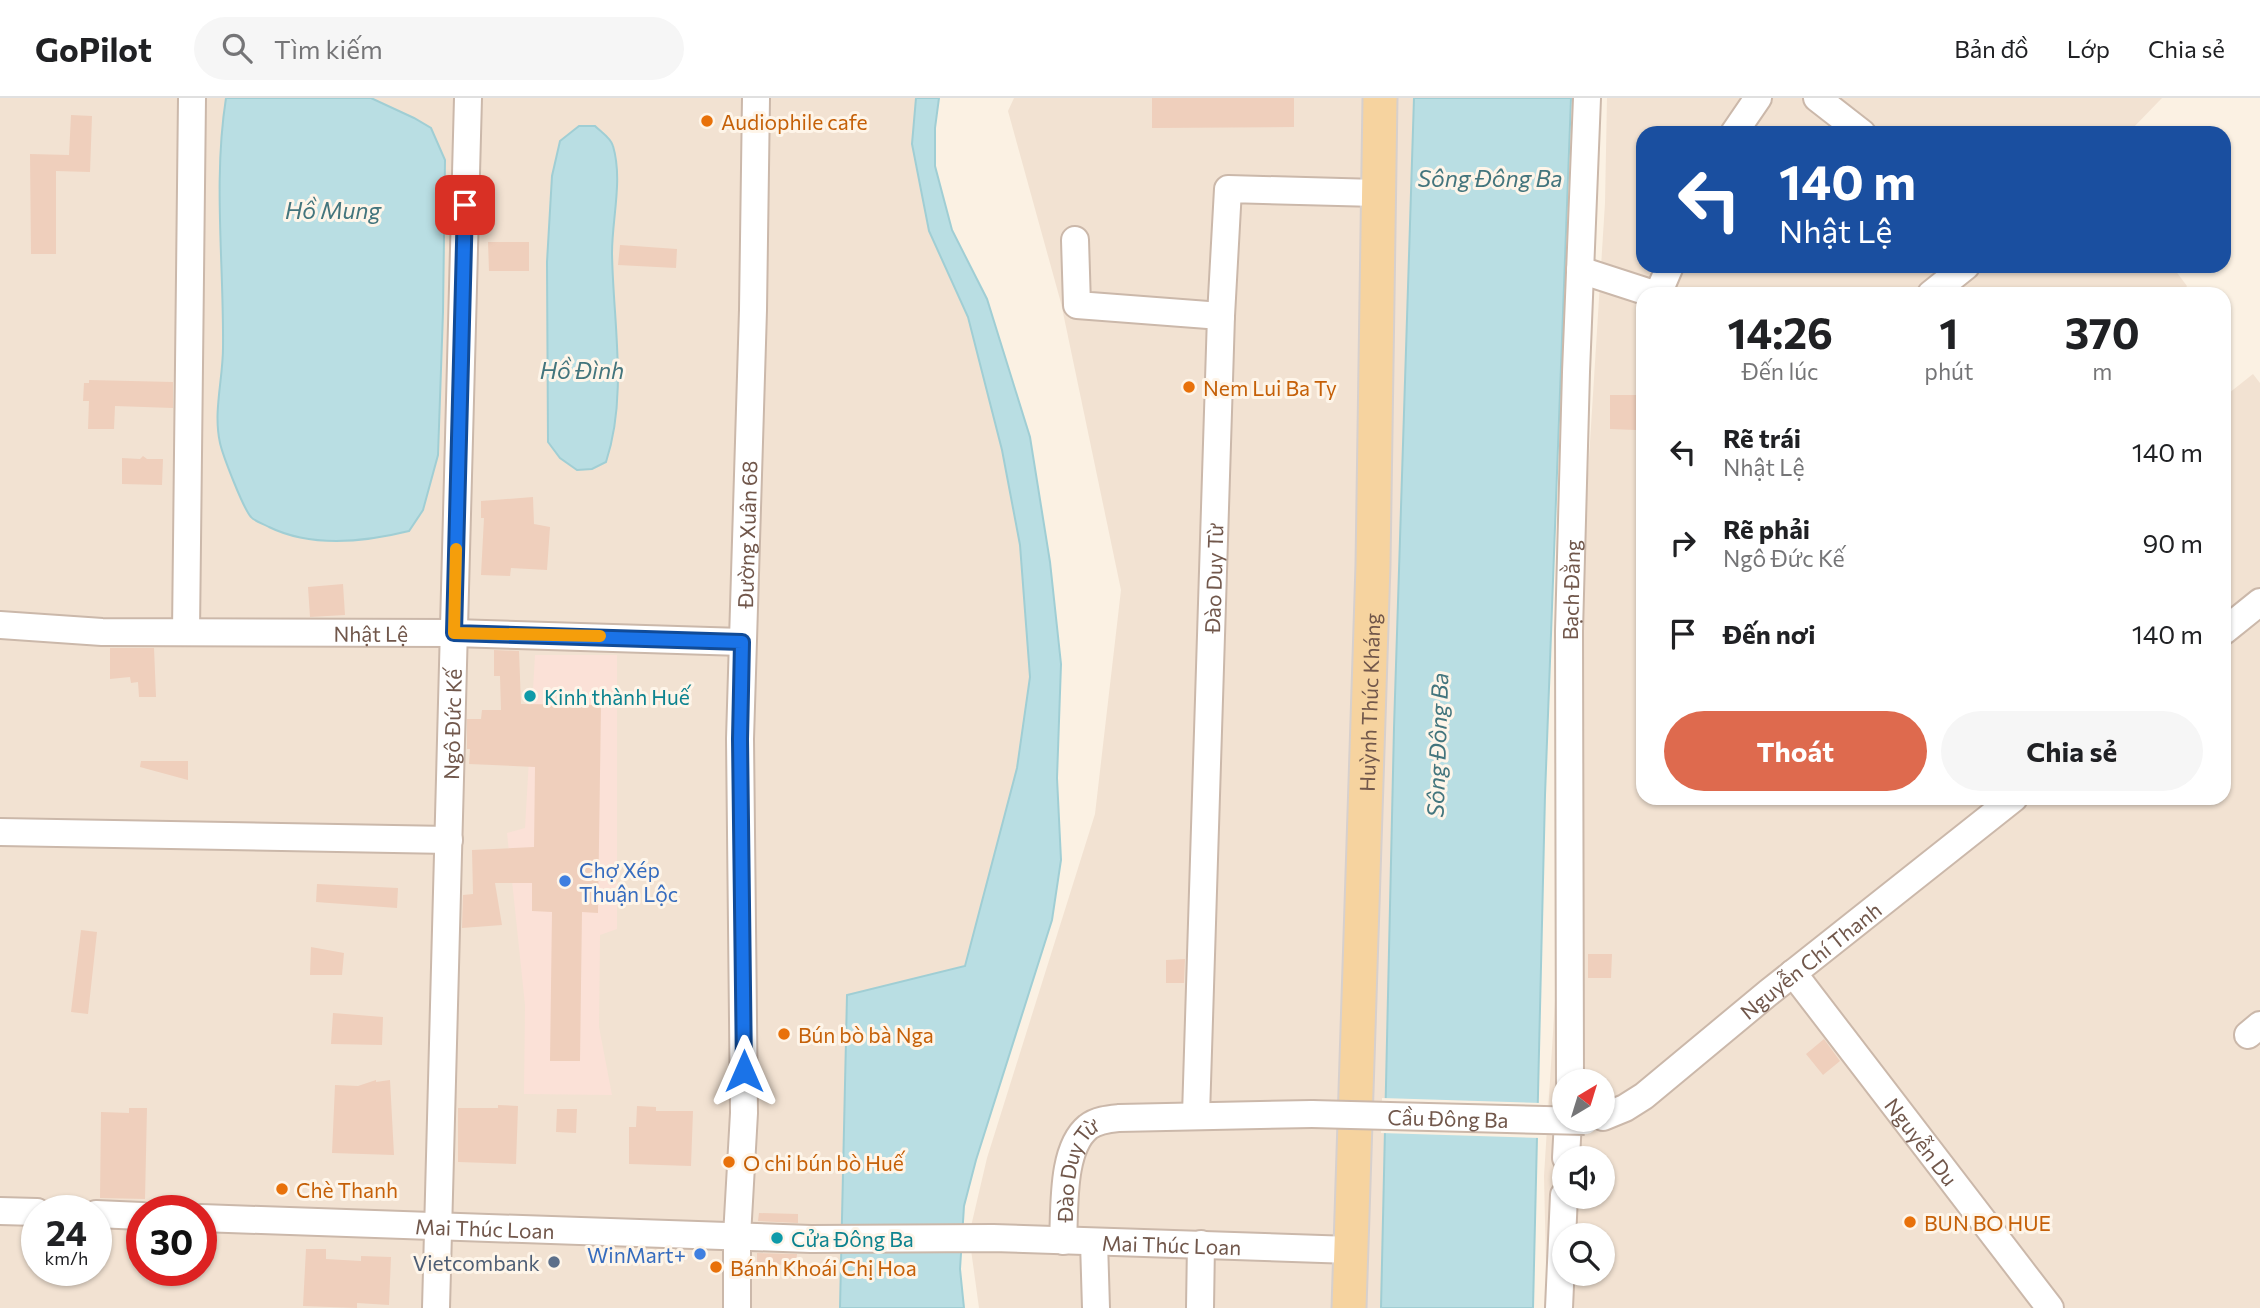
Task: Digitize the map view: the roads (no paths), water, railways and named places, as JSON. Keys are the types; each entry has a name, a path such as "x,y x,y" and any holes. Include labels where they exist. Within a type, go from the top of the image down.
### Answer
{"main road":[{"name":"Huỳnh Thúc Kháng","path":"1349,1308 1373,565 1380,98"}],"street":[{"path":"186,632 192,98"},
{"name":"Ngô Đức Kế","path":"436,1308 468,98"},
{"name":"Đường Xuân 68","path":"737,1308 737,1236 744,1113 740,753 756,98"},
{"name":"Bạch Đằng","path":"1570,1069 1569,631 1587,98"},
{"path":"1739,126 1758,98"},
{"path":"1816,98 1853,126"},
{"name":"Đào Duy Từ","path":"1196,1115 1221,316 1228,189 1377,193"},
{"path":"1076,240 1077,305 1221,316"},
{"path":"1580,270 1636,288"},
{"path":"1940,287 1956,273"},
{"path":"2231,626 2260,603"},
{"name":"Nhật Lệ","path":"0,625 102,632 454,633 742,642"},
{"name":"Nguyễn Chí Thanh","path":"1615,1111 1644,1096 1793,973 2005,805"},
{"path":"0,832 449,840"},
{"name":"Nguyễn Du","path":"1793,973 2050,1308"},
{"name":"Đào Duy Từ","path":"1063,1241 1068,1167 1077,1138 1090,1125 1119,1118 1312,1114"},
{"name":"Cầu Đông Ba","path":"1312,1114 1552,1119"},
{"path":"1559,1308 1563,1209"},
{"path":"0,1211 21,1212"},
{"name":"Mai Thúc Loan","path":"217,1219 811,1239 993,1238 1351,1250"},
{"path":"1094,1242 1096,1308"},
{"path":"1200,1308 1201,1244"}],"water":[{"name":"Hồ Mung","path":"226,98 371,98 431,128 445,160 438,455 423,510 409,531 357,540 303,538 286,534 254,520 238,493 218,431 223,360 220,160"},
{"path":"916,98 939,98 935,128 935,166 952,230 987,299 1030,437 1050,562 1061,664 1057,778 1061,860 1052,920 964,1206 960,1269 964,1308 840,1308 847,995 965,966 1017,768 1030,677 1020,545 1002,450 968,317 929,231 912,144"},
{"name":"Sông Đông Ba","path":"1414,98 1571,98 1545,795 1533,1308 1381,1308 1394,728"},
{"name":"Hồ Đình","path":"579,126 595,126 606,135 612,143 616,159 617,186 612,253 618,385 613,437 606,462 592,469 577,470 560,458 548,442 547,262 552,176 560,141"}],"place":[{"name":"Audiophile cafe","path":"707,121"},
{"name":"Nem Lui Ba Ty","path":"1189,387"},
{"name":"Kinh thành Huế","path":"530,696"},
{"name":"Chợ Xép Thuận Lộc","path":"565,881"},
{"name":"Bún bò bà Nga","path":"784,1034"},
{"name":"O chi bún bò Huế","path":"729,1162"},
{"name":"Chè Thanh","path":"282,1189"},
{"name":"BUN BO HUE","path":"1910,1222"},
{"name":"Cửa Đông Ba","path":"777,1238"},
{"name":"WinMart+","path":"700,1254"},
{"name":"Vietcombank","path":"554,1262"},
{"name":"Bánh Khoái Chị Hoa","path":"716,1267"}]}
